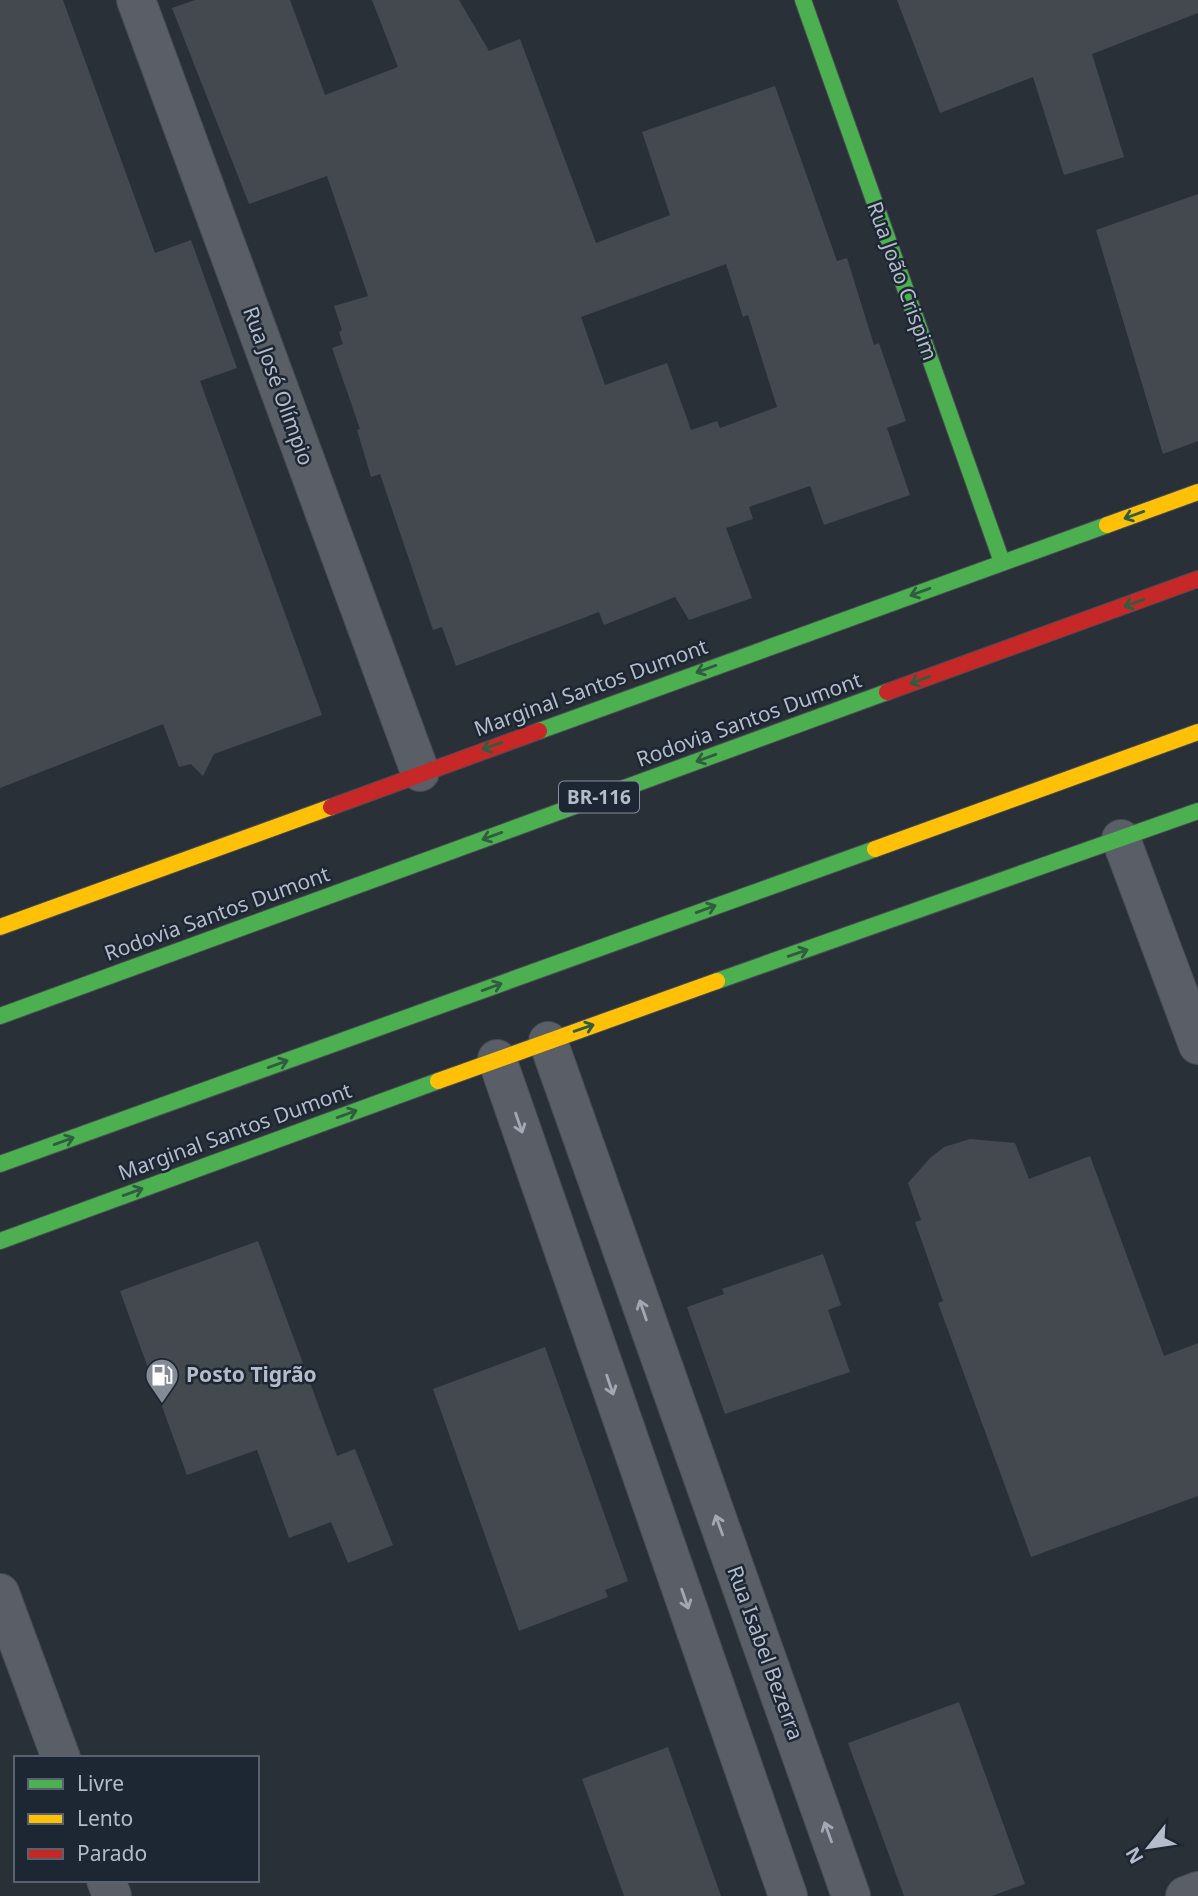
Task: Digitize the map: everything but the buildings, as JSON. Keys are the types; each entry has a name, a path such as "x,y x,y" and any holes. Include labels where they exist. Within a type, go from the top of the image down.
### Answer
{"main road":[{"name":"Rua João Crispim","path":"803,0 1002,562"},
{"name":"Marginal Santos Dumont","path":"0,927 420,772 1198,492"},
{"name":"Rodovia Santos Dumont","path":"0,1016 1198,579"},
{"path":"0,1164 1198,732"},
{"name":"Marginal Santos Dumont","path":"0,1241 497,1059 1198,811"}],"street":[{"name":"Rua José Olímpio","path":"136,0 420,772"},
{"path":"1121,839 1198,1045"},
{"name":"Rua Isabel Bezerra","path":"548,1041 851,1896"},
{"path":"497,1059 788,1896"},
{"path":"626,1430 679,1410"},
{"path":"0,1593 60,1756"},
{"path":"1185,1896 1198,1891"}],"traffic: fast":[{"path":"803,0 1002,562"},
{"path":"539,731 1107,525"},
{"path":"0,1016 887,692"},
{"path":"717,981 1198,811"},
{"path":"0,1164 875,849"},
{"path":"0,1241 438,1081"}],"traffic: slow":[{"path":"1107,525 1198,492"},
{"path":"875,849 1198,732"},
{"path":"0,927 331,807"},
{"path":"438,1081 717,981"}],"traffic: jam":[{"path":"887,692 1198,579"},
{"path":"331,807 539,731"}],"place":[{"name":"Posto Tigrão","path":"162,1405"}]}
